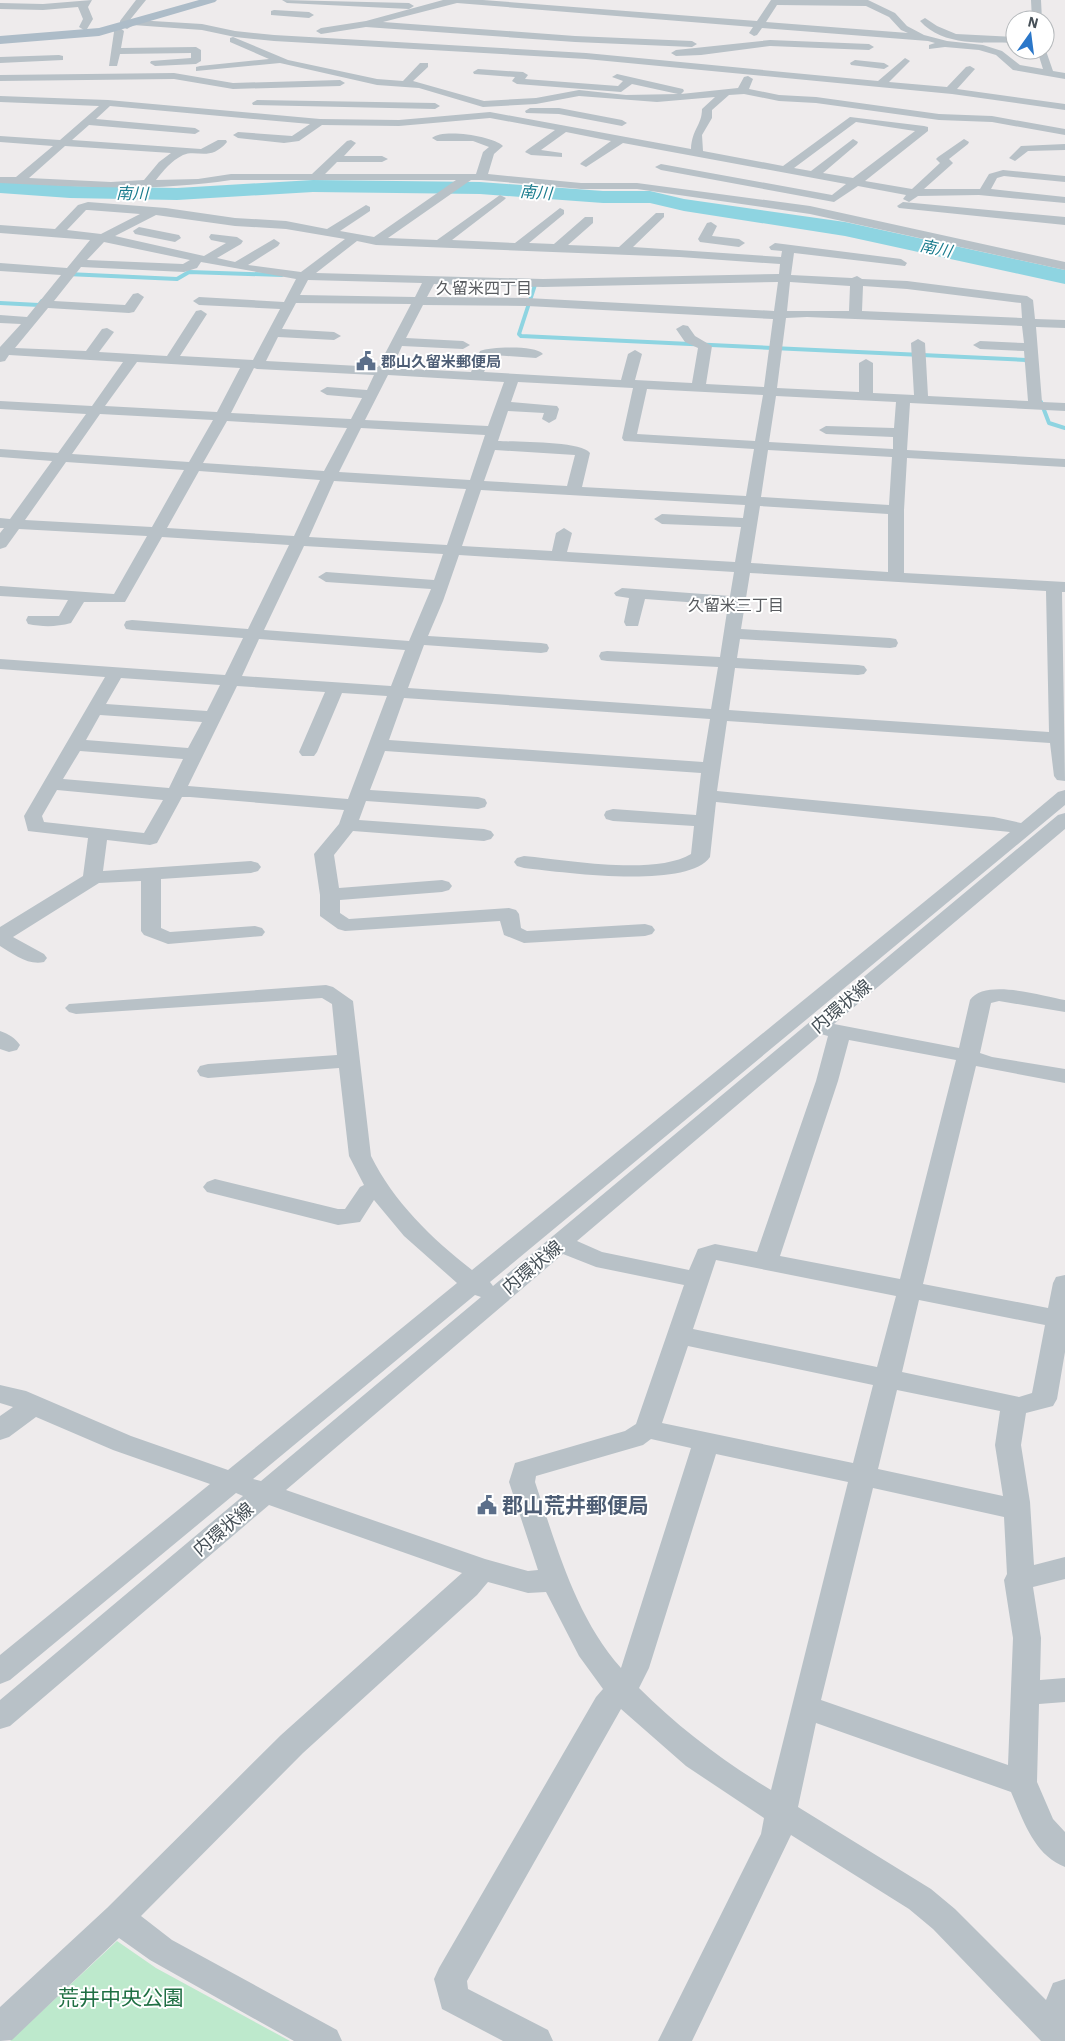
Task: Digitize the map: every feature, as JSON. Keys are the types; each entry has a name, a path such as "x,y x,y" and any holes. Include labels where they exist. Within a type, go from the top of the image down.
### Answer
{"main road":[{"path":"0,40 61,57 126,26 191,3 211,0"}],"street":[{"path":"126,26 123,24 125,18 136,9 141,0"},
{"path":"250,36 287,0 428,7"},
{"path":"274,38 366,24 452,1 536,4 586,12 930,38 945,44"},
{"path":"746,45 775,1 864,2 892,15 904,28 919,34 918,37"},
{"path":"1,8 17,3 43,7 85,2 88,19 84,27"},
{"path":"508,50 536,4"},
{"path":"580,22 586,12"},
{"path":"268,19 323,15"},
{"path":"351,16 386,18"},
{"path":"811,28 816,18"},
{"path":"925,21 930,27 960,38 1005,40"},
{"path":"366,24 517,35 734,46"},
{"path":"113,65 119,31 126,26 207,28 229,33 274,38 508,50 752,71 779,70 838,80 910,114 992,119 1065,132"},
{"path":"229,33 228,37 278,61 380,82"},
{"path":"586,56 640,50 689,53 734,46 777,43 878,48"},
{"path":"916,48 945,44 985,48 999,53 1017,68 1065,76"},
{"path":"744,91 743,86 753,66 746,45"},
{"path":"250,48 294,50"},
{"path":"116,51 196,50 196,61 142,64"},
{"path":"958,53 1008,61"},
{"path":"586,56 599,69"},
{"path":"0,78 61,57"},
{"path":"0,60 61,57 146,76 174,76 233,86 380,82 406,84 451,92 473,101 490,104 536,101 563,95 586,93 629,98 694,96 744,91 794,99 930,88 1065,107"},
{"path":"1045,60 1049,74"},
{"path":"200,69 278,61"},
{"path":"654,172 709,176 834,199 924,129 854,119 840,115 841,110 905,61"},
{"path":"838,80 857,62 884,66"},
{"path":"472,63 530,66"},
{"path":"406,84 424,65"},
{"path":"950,90 970,69"},
{"path":"478,72 523,75 517,81 621,89 630,80"},
{"path":"609,74 665,86 694,96"},
{"path":"36,84 118,86 146,76"},
{"path":"794,99 812,77"},
{"path":"563,95 571,85"},
{"path":"910,114 930,88"},
{"path":"1002,97 1013,88"},
{"path":"306,104 312,89"},
{"path":"415,105 419,91"},
{"path":"18,181 87,122 111,92"},
{"path":"697,153 698,132 707,116 707,109 726,93"},
{"path":"964,118 989,96"},
{"path":"249,116 258,97 306,104 361,101 435,106"},
{"path":"629,98 622,103 645,108"},
{"path":"0,99 102,103 401,127 492,115 552,110 622,123"},
{"path":"171,109 184,100"},
{"path":"352,123 361,101"},
{"path":"473,101 465,105 492,115 914,193 983,192 1065,200"},
{"path":"676,104 716,102"},
{"path":"500,131 518,119"},
{"path":"784,170 854,119"},
{"path":"87,122 195,131"},
{"path":"238,135 284,140 295,138 320,122"},
{"path":"558,155 530,152 565,128"},
{"path":"437,138 474,138 498,146 488,152 481,177"},
{"path":"586,164 622,138"},
{"path":"0,139 207,151 222,142"},
{"path":"813,175 853,142"},
{"path":"895,216 914,193 947,163 942,159 964,142"},
{"path":"316,177 351,143"},
{"path":"1015,158 1025,148 1065,147"},
{"path":"147,184 163,164 182,150"},
{"path":"637,186 684,150"},
{"path":"313,162 382,159"},
{"path":"77,185 92,170"},
{"path":"983,192 992,176 1002,173 1065,179"},
{"path":"696,184 709,176"},
{"path":"0,180 77,185 198,182 231,177 481,177 581,186 637,186 778,204 895,216 1065,221"},
{"path":"376,241 468,177"},
{"path":"735,190 747,183"},
{"path":"439,244 500,198"},
{"path":"58,233 84,207 154,211 235,222 284,224 327,234 376,241 557,248 596,266"},
{"path":"327,234 366,209"},
{"path":"2,354 95,242 154,211"},
{"path":"517,247 560,212"},
{"path":"596,266 623,250 660,215"},
{"path":"895,216 1065,266"},
{"path":"557,248 589,220"},
{"path":"711,226 704,239 753,245 788,255"},
{"path":"124,228 175,238"},
{"path":"0,229 104,238 238,266 304,276 428,281 596,266 784,278 858,280 1027,300 1035,406"},
{"path":"0,268 184,268 193,266 202,259 237,241 215,237"},
{"path":"0,591 119,599 222,417 274,333 304,276 354,238"},
{"path":"238,266 274,242"},
{"path":"70,247 90,248"},
{"path":"623,250 788,255 901,264"},
{"path":"524,862 639,871 685,866 700,857 711,768 744,568 770,392 788,255"},
{"path":"855,315 858,280"},
{"path":"116,672 33,816 35,827 150,839 176,792 211,717 299,542 329,476 428,281"},
{"path":"493,318 496,302 496,285"},
{"path":"903,317 907,285"},
{"path":"45,304 129,309 138,297"},
{"path":"171,360 200,308 291,302 419,300 496,302 779,315 807,313 1065,324"},
{"path":"0,319 31,321"},
{"path":"684,329 690,339 705,346 698,388"},
{"path":"89,356 107,332"},
{"path":"274,333 334,336"},
{"path":"398,342 463,345"},
{"path":"918,343 921,400"},
{"path":"980,345 1030,347"},
{"path":"475,377 485,354 493,352 536,354"},
{"path":"2,354 171,360 1065,407"},
{"path":"635,354 629,438 1065,463"},
{"path":"0,544 7,524 61,457 132,359"},
{"path":"866,363 866,397"},
{"path":"512,379 452,552 380,745 348,825 324,854 330,895 330,916 344,924 509,914 511,931 524,937 644,930"},
{"path":"327,392 371,394"},
{"path":"896,577 896,510 903,398"},
{"path":"0,405 355,424 491,438 575,450 583,453 573,491"},
{"path":"502,406 552,409 549,419"},
{"path":"826,430 901,433"},
{"path":"0,453 329,476 896,510"},
{"path":"662,518 750,523"},
{"path":"7,524 1059,587 1064,786"},
{"path":"558,558 564,533"},
{"path":"326,577 440,585"},
{"path":"632,622 630,594 738,600"},
{"path":"34,620 54,622 66,618 79,596"},
{"path":"132,626 417,643 542,648"},
{"path":"733,634 890,643"},
{"path":"607,656 858,670"},
{"path":"0,664 1062,738"},
{"path":"308,752 336,687"},
{"path":"96,709 211,717"},
{"path":"75,745 194,754"},
{"path":"380,745 711,768"},
{"path":"53,784 162,794 190,791 357,800 478,803"},
{"name":"内環状線","path":"0,1672 471,1282 1024,829 1064,786"},
{"path":"708,796 985,822 1024,829"},
{"path":"613,815 705,821"},
{"name":"内環状線","path":"0,1717 560,1243 829,1029 1065,820"},
{"path":"348,825 484,835"},
{"path":"37,958 0,937 84,887 93,878 98,833"},
{"path":"93,878 251,867"},
{"path":"151,874 151,931 168,938 255,932"},
{"path":"330,895 442,886"},
{"path":"76,1008 326,991 342,1001 360,1156 364,1167 379,1188 438,1256 471,1282 496,1297"},
{"path":"675,2041 766,1855 782,1813 805,1707 911,1289 981,1000 991,995 999,995 1065,1006"},
{"path":"766,1262 827,1081 829,1029 968,1056 988,1063 1065,1076"},
{"path":"208,1071 348,1060"},
{"path":"215,1187 338,1216 352,1216 368,1192 379,1188"},
{"path":"560,1243 591,1257 699,1280"},
{"path":"1058,2034 944,1919 920,1899 718,1773 639,1707 604,1669 591,1650 553,1580 522,1482 524,1470 634,1438 647,1429 699,1280 706,1254 715,1252 1062,1319"},
{"path":"679,1335 1014,1407 1044,1399 1062,1319 1065,1283"},
{"path":"0,1394 17,1398 122,1443 234,1480 482,1569 528,1582 553,1580"},
{"path":"0,1430 32,1406"},
{"path":"1014,1407 1008,1445 1017,1509 1022,1579"},
{"path":"647,1429 1017,1509"},
{"path":"536,2041 454,1998 450,1979 606,1706 635,1668 706,1442"},
{"path":"1065,1568 1018,1580 1027,1638 1022,1782 1036,1818 1055,1830 1065,1853"},
{"path":"0,2029 118,1918 292,1744 460,1594 482,1569"},
{"path":"1026,1693 1065,1690"},
{"path":"805,1707 999,1776 1022,1782"},
{"path":"118,1918 160,1950 325,2041"},
{"path":"1058,2034 1065,1994"}],"green space":[{"name":"荒井中央公園","path":"117,1941 156,1968 290,2041 10,2041"}],"waterway":[{"name":"南川","path":"0,187 70,192 177,194 313,186 480,188 603,197 650,197 684,205 845,229 1065,277"},
{"path":"67,274 177,279 189,272 282,275"},
{"path":"531,285 535,285 519,334 521,336 1026,360 1028,365"},
{"path":"0,303 39,305 42,301"},
{"path":"1041,402 1049,423 1065,428"}],"place":[{"name":"郡山久留米郵便局","path":"366,361"},
{"name":"郡山荒井郵便局","path":"487,1505"}],"district":[{"name":"久留米四丁目","path":"484,288"},
{"name":"久留米三丁目","path":"736,605"}]}
